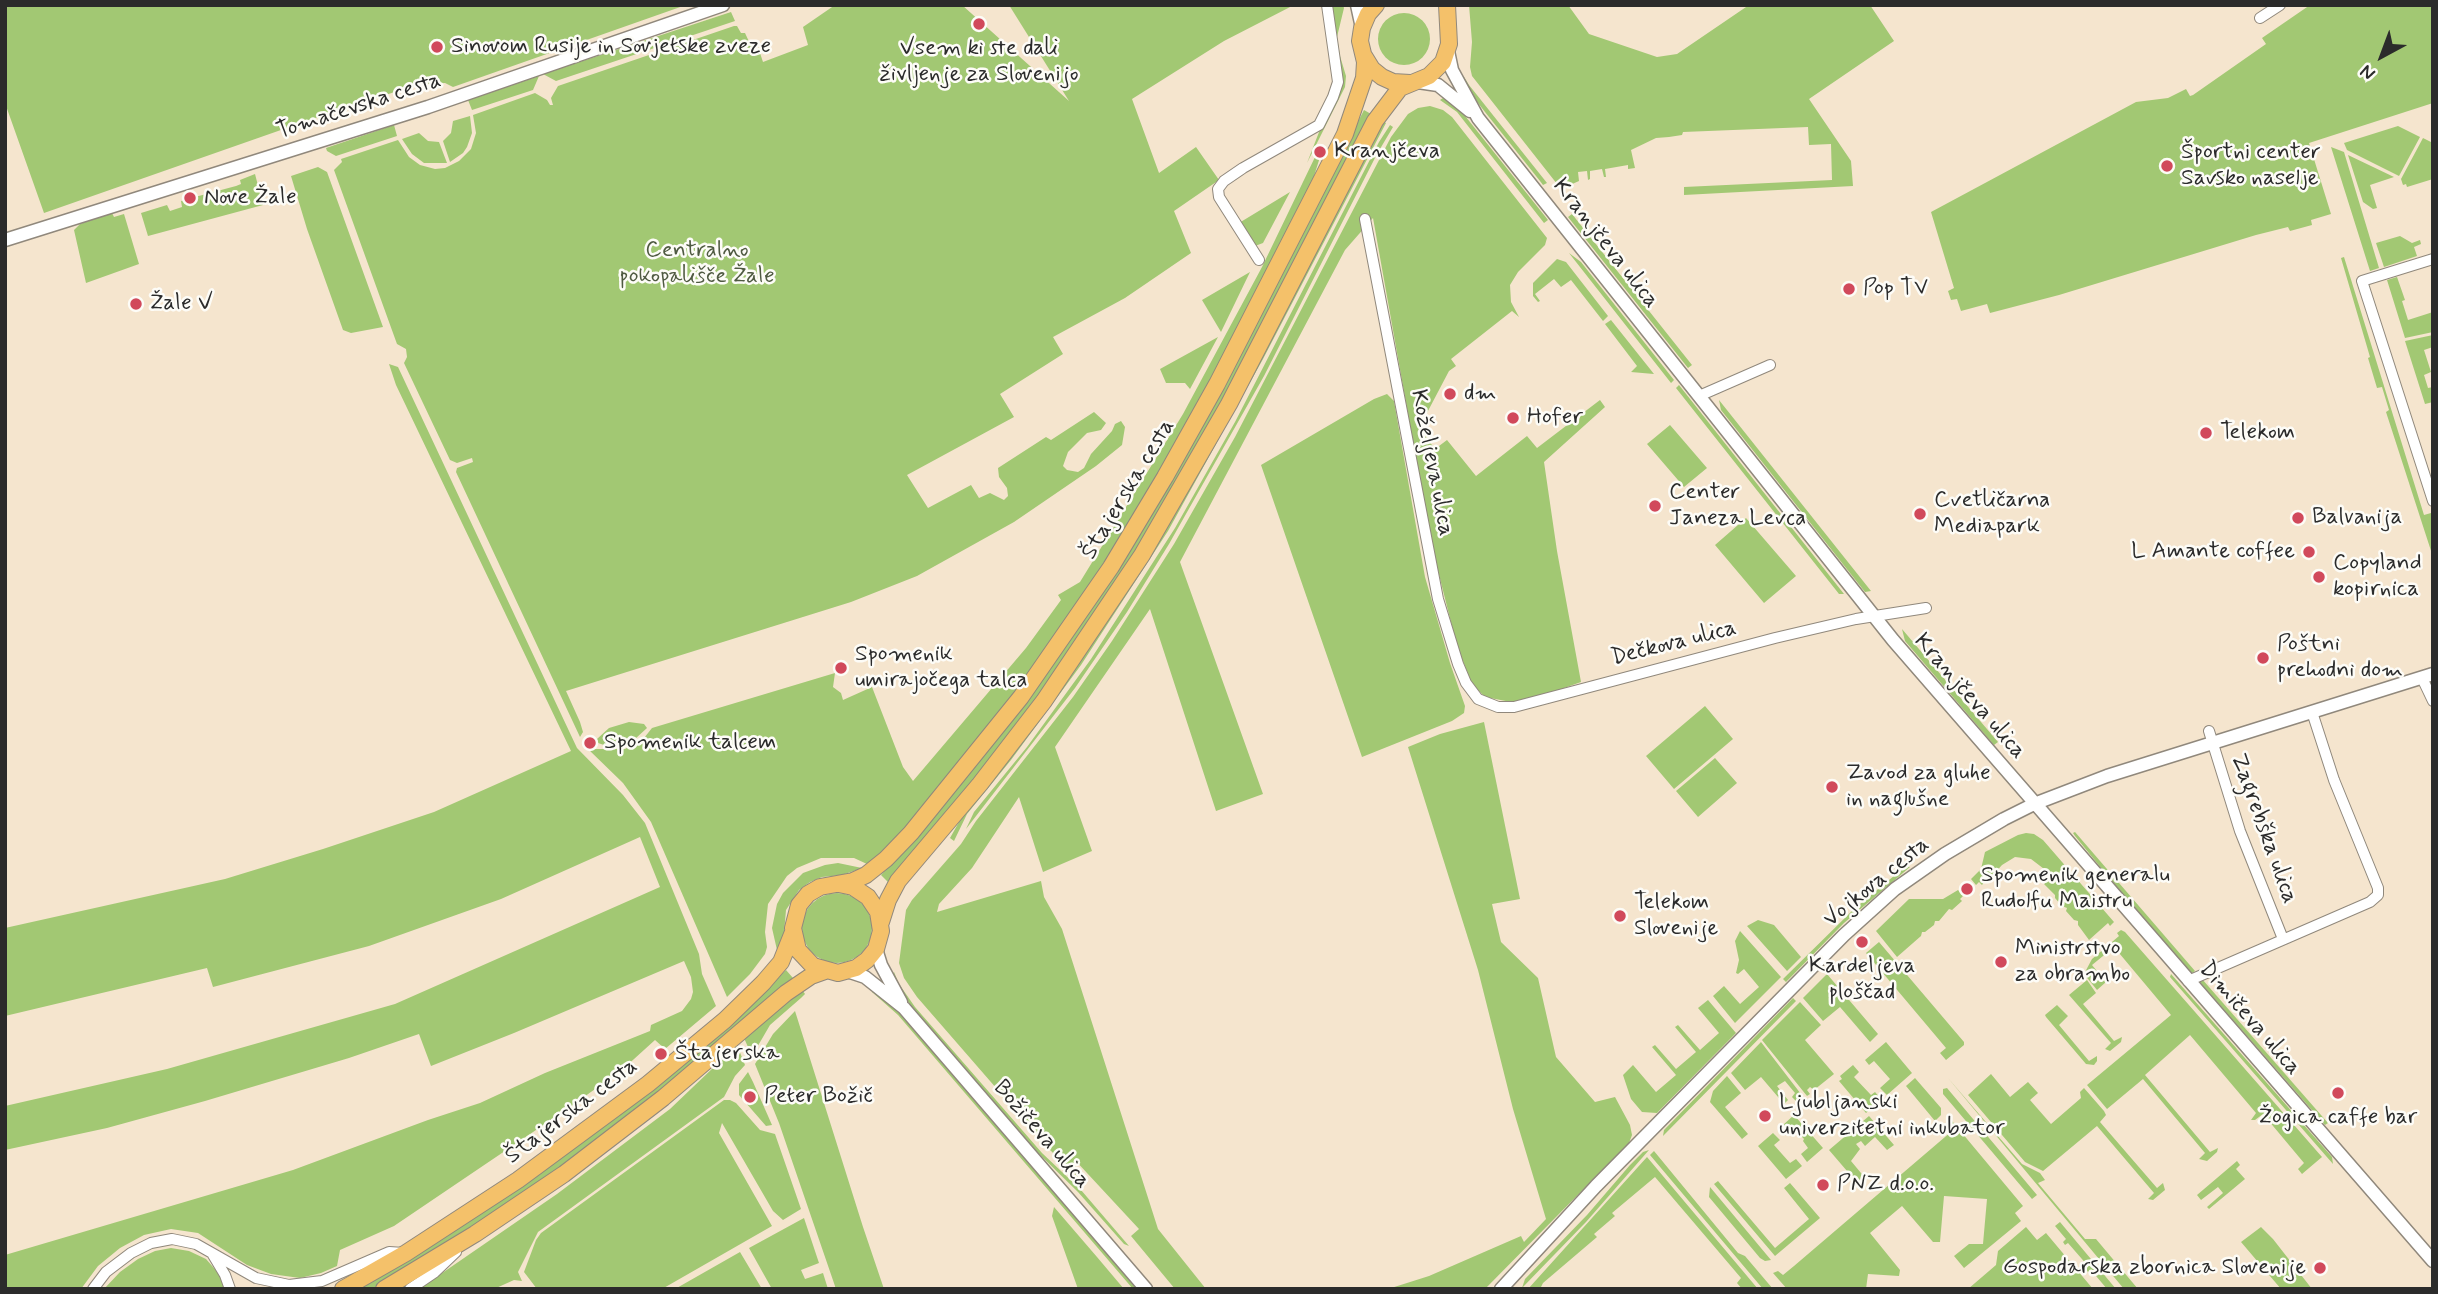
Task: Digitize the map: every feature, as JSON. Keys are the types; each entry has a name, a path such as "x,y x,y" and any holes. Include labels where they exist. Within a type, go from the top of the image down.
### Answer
{"main road":[{"path":"1362,28 1367,15 1376,5"},
{"path":"1433,5 1448,30"},
{"path":"1447,5 1448,48"},
{"name":"Štajerska cesta","path":"343,1289 406,1253 548,1160 667,1069 725,1020 763,984 781,962 793,932 795,914 804,898 820,887 860,878 872,872 934,807 1035,678 1111,567 1206,405 1345,134 1364,78 1364,55 1360,41 1362,28"},
{"name":"Štajerska cesta","path":"876,949 888,900 898,881 1023,729 1085,644 1130,575 1235,394 1370,129 1400,88 1437,70 1448,48"},
{"path":"1364,55 1372,69 1381,77 1392,82 1412,83"},
{"path":"839,884 857,888 868,897 881,922"},
{"path":"793,932 796,946 804,957 813,966 825,971"},
{"path":"847,971 864,964 876,949"},
{"name":"Štajerska cesta","path":"384,1289 475,1234 622,1131 696,1071 780,997 811,976 825,971 847,971"}],"street":[{"name":"Tomačevska cesta","path":"5,240 428,107 723,5"},
{"path":"1259,260 1219,197 1219,187 1243,167 1319,125 1334,97 1338,82 1330,43 1327,5"},
{"path":"1357,5 1362,28"},
{"path":"2260,18 2277,6"},
{"name":"Kranjčeva ulica","path":"1448,48 1452,70 1478,118 1874,616 2034,804"},
{"name":"Kranjčeva ulica","path":"1412,83 1438,85 1478,118"},
{"name":"Koželjeva ulica","path":"1365,219 1438,599 1462,674 1472,692 1485,703"},
{"path":"2433,259 2362,281 2433,501"},
{"path":"1699,396 1770,365"},
{"name":"Kranjčeva ulica","path":"1874,616 1926,608"},
{"name":"Dečkova ulica","path":"1485,703 1498,707 1514,707 1534,703 1686,660 1874,616"},
{"path":"2427,676 2433,701"},
{"name":"Vojkova cesta","path":"1501,1289 1596,1186 1869,911 1945,854 2034,804 2210,737 2312,712 2427,676"},
{"path":"2194,978 2370,902 2378,895 2378,888 2339,793 2312,712"},
{"name":"Zagrebška ulica","path":"2210,737 2240,831 2283,939"},
{"name":"Dimičeva ulica","path":"2034,804 2194,978 2433,1261"},
{"name":"Božičeva ulica","path":"876,949 881,965 904,1008"},
{"name":"Božičeva ulica","path":"847,971 865,977 904,1008 1146,1289"},
{"path":"410,1289 435,1272 475,1234"},
{"path":"93,1289 114,1265 131,1253 151,1243 181,1239 196,1244 256,1278 289,1285 323,1282 389,1252 406,1253"},
{"path":"211,1252 230,1289"}],"green space":[{"path":"5,5 686,5 453,87 445,83 420,84 338,110 44,213 5,103"},
{"name":"Centralno pokopališče Žale","path":"835,5 962,5 1069,101 1009,5 1294,5 1224,41 1132,99 1159,173 1196,147 1219,180 1174,211 1191,253 1125,298 1053,337 1063,354 1000,394 1014,417 907,475 928,508 971,485 979,498 990,493 1004,500 1008,496 1007,488 999,477 998,468 1046,437 1051,440 1094,412 1106,423 1101,430 1087,433 1068,452 1063,466 1067,470 1078,472 1084,468 1091,454 1115,424 1121,421 1125,427 1122,445 1014,522 917,576 851,602 566,691 580,722 583,732 580,737 456,472 457,468 473,462 472,458 457,463 450,460 404,363 407,357 406,349 397,344 334,170 342,162 341,159 398,140 409,157 420,165 435,169 445,168 459,161 471,149 476,133 473,115 535,93 553,105 551,98 558,86 734,26 737,26 741,33 745,33 751,46 757,44 763,62 808,45 803,27"},
{"path":"1331,5 1343,5 1344,8 1337,37 1346,76 1345,87 1307,163 1321,127 1339,94"},
{"path":"1469,5 1568,5 1589,34 1657,57 1677,54 1749,5 1870,5 1894,41 1809,99 1851,161 1853,186 1684,195 1684,187 1832,180 1831,144 1809,145 1808,127 1683,132 1682,135 1656,138 1631,150 1635,168 1628,169 1628,165 1605,169 1606,177 1602,169 1590,171 1588,180 1587,171 1578,172 1579,181 1561,189 1472,76"},
{"name":"Športni center Savsko naselje","path":"2310,5 2433,5 2433,103 2309,143 2331,214 2311,220 2312,225 2290,231 2288,227 2256,235 2059,295 1990,313 1987,304 1961,311 1957,299 1951,300 1948,291 1954,288 1931,212 2136,102 2168,98 2186,89 2190,96 2193,95 2266,44 2262,38"},
{"path":"731,12 735,21 556,81 543,74"},
{"path":"1404,13 1423,20 1430,39 1423,58 1404,65 1385,58 1378,39 1385,20"},
{"path":"539,76 533,90 472,110 468,100"},
{"path":"1464,77 1547,183 1543,185 1485,112 1461,81"},
{"path":"1446,96 1458,107 1548,220 1544,223 1457,112 1440,100"},
{"path":"1430,106 1443,110 1452,117 1547,238 1545,245 1518,272 1510,285 1511,302 1519,317 1512,311 1451,359 1456,366 1449,371 1419,428 1435,449 1447,440 1476,476 1527,436 1537,448 1600,400 1605,407 1544,462 1581,682 1539,697 1511,702 1485,697 1472,684 1457,646 1431,543 1373,218 1345,250 1180,562 1263,794 1216,811 1150,609 1055,747 1092,851 1043,872 1019,797 972,868 939,904 937,912 1041,881 1044,897 1062,929 1158,1229 1206,1289 1175,1289 1131,1236 1139,1229 1074,1159 1078,1177 1050,1150 917,997 904,978 899,963 906,910 961,844 1073,697 1112,641 1174,544 1235,437 1391,137 1408,114 1418,108"},
{"path":"1364,110 1371,114 1198,448 1094,619 993,758 888,882 881,875 961,784 1034,690 1261,312"},
{"path":"470,116 472,133 467,147 450,162 443,141 451,133 453,121"},
{"path":"1383,121 1386,123 1263,359 1168,531 1081,665 1011,760 967,814 954,841 950,838 963,815 1061,688"},
{"path":"394,125 397,136 336,156 327,151 326,148"},
{"path":"1390,125 1393,127 1264,376 1169,544 1075,688 966,829 974,812 1027,747 1091,659 1175,528 1235,422"},
{"path":"2398,126 2420,137 2399,176 2347,150 2344,143"},
{"path":"419,133 428,141 439,142 447,163 424,163 412,154 402,139"},
{"path":"2423,138 2433,143 2433,179 2407,187 2401,179"},
{"path":"2331,147 2344,152 2379,268 2370,271"},
{"path":"1316,155 1320,157 1310,189 1173,451 1119,543 1044,655 957,770 887,849 867,864 854,858 821,858 797,868 787,876 768,904 765,954 727,997 651,822 623,783 588,749 625,749 644,738 652,728 835,673 833,687 841,693 843,700 872,687 903,767 913,781 1026,648 1061,600 1058,595 1080,582 1183,414 1262,267"},
{"path":"2348,155 2394,177 2370,185 2377,208 2373,209 2363,202"},
{"path":"318,167 327,172 383,327 351,333 343,330 291,176"},
{"path":"255,174 263,205 148,236 141,213 167,205 170,211 182,207 181,201 187,202 195,197 236,186 241,184 240,180"},
{"path":"1290,192 1263,243 1255,246 1239,223"},
{"path":"112,213 114,217 124,214 139,264 86,283 74,230 80,224"},
{"path":"1572,214 1692,365 1688,368 1568,217"},
{"path":"2400,236 2412,243 2420,240 2421,244 2414,247 2417,256 2384,267 2376,243"},
{"path":"1569,253 1581,262 1674,380 1671,383"},
{"path":"2344,257 2424,515 2431,513 2433,519 2433,557 2386,412 2389,410 2382,387 2377,388 2368,358 2370,357 2341,258"},
{"path":"1557,259 1566,262 1608,316 1603,321 1571,280 1561,287 1554,279 1535,294 1540,301 1533,296 1533,283"},
{"path":"1250,272 1221,332 1202,300"},
{"path":"2397,277 2408,320 2433,312 2433,332 2405,338 2387,280"},
{"path":"1611,320 1654,374 1631,372 1637,366 1605,324"},
{"path":"2433,335 2433,347 2424,350 2431,372 2424,375 2428,388 2433,387 2433,402 2425,404 2405,341"},
{"path":"1218,337 1190,389 1185,383 1166,383 1160,369"},
{"path":"389,364 398,367 577,748 623,795 645,823 699,954 702,974 716,1006 665,1049 655,1040 623,1069 570,1107 394,1226 340,1250 337,1266 321,1273 300,1278 271,1274 247,1265 198,1233 171,1229 144,1235 120,1248 98,1266 81,1289 5,1289 5,1255 293,1170 480,1103 545,1073 650,1031 651,1025 682,1011 691,999 691,977 684,961 431,1066 419,1034 205,1101 107,1128 5,1150 5,1106 167,1069 395,1004 660,887 640,837 501,899 369,946 213,987 207,968 5,1016 5,928 225,879 323,849 434,812 571,751 396,385"},
{"path":"1679,385 1844,594 1839,594 1676,388"},
{"path":"1387,394 1394,401 1425,577 1465,706 1464,713 1452,721 1362,757 1261,465"},
{"path":"1719,400 1871,591 1865,592 1721,410"},
{"path":"1670,425 1707,468 1684,487 1647,444"},
{"path":"1746,518 1796,576 1764,603 1715,545"},
{"path":"1902,629 1998,742 1994,745 1905,641"},
{"path":"1705,706 1733,739 1674,789 1646,756"},
{"path":"629,722 644,724 647,728 635,739 624,744 607,746 598,743 597,739 609,728"},
{"path":"1484,722 1520,899 1492,904 1501,942 1538,978 1556,1057 1595,1102 1615,1097 1630,1125 1632,1135 1629,1143 1485,1289 1388,1289 1429,1276 1521,1236 1524,1242 1546,1219 1513,1109 1478,970 1408,747 1440,734"},
{"path":"1715,758 1737,783 1698,817 1676,791"},
{"path":"2075,832 2195,971 2192,973 2110,879 2075,836"},
{"path":"2026,833 2034,834 2043,840 2114,922 2110,926 2108,923 2089,940 2078,921 2074,920 2066,911 2067,908 2062,906 2044,884 2052,877 2031,859 2015,857 2002,865 1992,876 1989,875 1982,885 1979,882 1976,885 1971,879 1981,869 1985,852"},
{"path":"838,863 862,868 842,875 822,877 799,890 786,910 784,933 777,950 772,928 777,904 783,893 803,873"},
{"path":"1906,866 1910,867 1844,923 1786,982 1783,979 1854,909"},
{"path":"1958,890 1963,896 1960,899 1962,901 1922,932 1921,936 1897,957 1876,931 1909,899 1943,899"},
{"path":"837,893 862,903 872,928 862,953 837,963 812,953 802,928 812,903"},
{"path":"1758,920 1774,925 1801,957 1787,971 1747,926"},
{"path":"2121,930 2322,1157 2302,1174 2298,1169 2304,1163 2263,1114 2251,1120 2256,1113 2190,1035 2145,1075 2210,1152 2218,1148 2207,1161 2199,1159 2205,1153 2143,1079 2107,1109 2087,1085 2171,1015 2114,947 2092,965 2106,982 2097,990 2084,974 2092,959 2119,936 2117,933"},
{"path":"1740,931 1781,977 1735,1023 1713,996 1724,986 1740,1004 1759,987 1744,969 1736,973 1739,960 1735,941"},
{"path":"1879,942 1964,1042 1964,1045 1946,1060 1940,1053 1946,1048 1866,953"},
{"path":"786,970 793,978 726,1037 672,1083 528,1191 372,1289 356,1289 493,1205 617,1117 746,1009"},
{"path":"894,972 915,1007 1042,1153 1081,1190 1129,1246 1124,1244 1078,1192 1033,1148 913,1009 891,976"},
{"path":"1827,974 1878,1034 1870,1042 1840,1007 1823,1021 1803,998"},
{"path":"2171,974 2332,1157 2333,1164 2170,977"},
{"path":"2202,979 2328,1123 2325,1125 2199,981"},
{"path":"2087,980 2096,993 2083,1004 2114,1041 2122,1037 2121,1042 2110,1051 2105,1049 2111,1043 2069,995"},
{"path":"803,991 805,994 770,1025 752,1056 744,1038 779,1007"},
{"path":"876,991 900,1014 1137,1289 1133,1289 898,1015 872,992"},
{"path":"1793,998 1796,1001 1663,1136 1664,1130"},
{"path":"1708,1000 1736,1033 1657,1113 1642,1112 1631,1099 1623,1075 1633,1065 1656,1092 1676,1075 1652,1047 1655,1045 1676,1069 1696,1052 1675,1027 1678,1025 1700,1050 1719,1033 1698,1008"},
{"path":"1800,1002 1821,1025 1805,1040 1834,1074 1814,1090 1810,1087 1807,1090 1810,1094 1807,1096 1762,1040"},
{"path":"2057,1005 2068,1016 2059,1025 2089,1061 2097,1056 2094,1065 2086,1064 2046,1017"},
{"path":"795,1011 884,1289 836,1289 779,1123 755,1064 773,1034"},
{"path":"1761,1042 1804,1098 1798,1103 1792,1097 1795,1093 1785,1081 1777,1086 1788,1100 1784,1104 1761,1077 1745,1090 1731,1073"},
{"path":"1886,1042 1912,1073 1887,1095 1880,1088 1890,1079 1874,1061 1869,1065 1865,1060"},
{"path":"737,1045 745,1065 735,1076 724,1097 538,1232 518,1272 522,1281 514,1280 494,1289 419,1289 557,1194 670,1109"},
{"path":"1853,1065 1859,1072 1854,1077 1871,1095 1875,1092 1881,1099 1866,1113 1839,1081 1842,1079 1840,1076"},
{"path":"748,1072 772,1125 766,1126 739,1095 739,1084"},
{"path":"1991,1074 2010,1097 2028,1082 2038,1093 2030,1100 2051,1124 2081,1098 2080,1092 2084,1088 2106,1115 2100,1122 2157,1188 2163,1183 2165,1190 2153,1200 2148,1199 2154,1193 2097,1126 2043,1171 2025,1162 1968,1095"},
{"path":"1727,1076 1741,1093 1725,1107 1748,1134 1742,1139 1710,1102 1713,1091"},
{"path":"1915,1078 1941,1108 1941,1115 1935,1121 1906,1086"},
{"path":"1948,1078 2022,1164 2040,1173 2045,1180 2038,1183 2085,1239 2096,1239 2138,1289 2124,1289"},
{"path":"1947,1088 2037,1195 2032,1199 1943,1094 1943,1089"},
{"path":"724,1100 736,1103 760,1130 775,1134 801,1209 783,1220 773,1211 722,1123 719,1133 772,1226 662,1289 537,1289 524,1272 541,1233"},
{"path":"1794,1115 1823,1148 1807,1162 1801,1154 1808,1148 1804,1139 1794,1128 1789,1132 1783,1125"},
{"path":"1869,1116 1894,1145 1887,1150 1875,1137 1865,1146 1861,1141 1856,1144 1860,1149 1851,1161 1866,1179 1859,1185 1829,1150"},
{"path":"1952,1121 2023,1206 2015,1213 2021,1221 1964,1268 1954,1256 1969,1244 1983,1244 1987,1199 1944,1196 1940,1242 1933,1242 1902,1206 1870,1233 1900,1270 1899,1276 1868,1274 1866,1289 1787,1289 1773,1273 1778,1271 1783,1275 1794,1266 1952,1131 1949,1125"},
{"path":"1773,1133 1780,1140 1774,1145 1790,1163 1796,1159 1802,1166 1786,1179 1758,1146"},
{"path":"1649,1150 1586,1222 1522,1288 1525,1279 1587,1215 1630,1165 1643,1152"},
{"path":"1654,1151 1738,1253 1745,1256 1773,1289 1763,1289 1650,1155"},
{"path":"1647,1157 1758,1289 1742,1289 1737,1283 1741,1278 1655,1177 1612,1213 1615,1216 1594,1234 1597,1237 1543,1283 1540,1289 1528,1289"},
{"path":"2237,1161 2240,1165 2236,1169 2245,1179 2209,1209 2207,1207 2223,1193 2218,1187 2201,1200 2197,1195"},
{"path":"1718,1181 1775,1248 1809,1219 1784,1188 1790,1183 1820,1218 1775,1256 1714,1184"},
{"path":"1710,1187 1771,1260 1760,1258 1709,1197"},
{"path":"1054,1207 1124,1289 1078,1289 1052,1216"},
{"path":"804,1218 819,1263 801,1270 805,1279 823,1273 828,1289 772,1289 749,1248"},
{"path":"2060,1222 2116,1289 2107,1289 2091,1270 2088,1272 2088,1266 2068,1243 2065,1245 2063,1242 2066,1239 2055,1226"},
{"path":"2026,1227 2037,1240 2046,1233 2093,1289 1968,1289 1996,1265 1998,1251"},
{"path":"2261,1227 2312,1289 2281,1289 2241,1242"},
{"path":"171,1248 189,1251 206,1259 220,1275 225,1289 104,1289 120,1272 138,1259 155,1251"},
{"path":"740,1252 762,1289 675,1289"}],"place":[{"name":"Vsem ki ste dali življenje za Slovenijo","path":"979,24"},
{"name":"Sinovom Rusije in Sovjetske zveze","path":"437,47"},
{"name":"Kranjčeva","path":"1320,152"},
{"name":"Športni center Savsko naselje","path":"2167,166"},
{"name":"Nove Žale","path":"190,198"},
{"name":"Pop TV","path":"1849,289"},
{"name":"Žale V","path":"136,304"},
{"name":"dm","path":"1450,394"},
{"name":"Hofer","path":"1513,418"},
{"name":"Telekom","path":"2206,433"},
{"name":"Center Janeza Levca","path":"1655,506"},
{"name":"Cvetličarna Mediapark","path":"1920,514"},
{"name":"Balvanija","path":"2298,518"},
{"name":"L Amante coffee","path":"2309,552"},
{"name":"Copyland kopirnica","path":"2319,577"},
{"name":"Poštni prehodni dom","path":"2263,658"},
{"name":"Spomenik umirajočega talca","path":"841,668"},
{"name":"Spomenik talcem","path":"590,743"},
{"name":"Zavod za gluhe in naglušne","path":"1832,787"},
{"name":"Spomenik generalu Rudolfu Maistru","path":"1967,889"},
{"name":"Telekom Slovenije","path":"1620,916"},
{"name":"Kardeljeva ploščad","path":"1862,942"},
{"name":"Ministrstvo za obrambo","path":"2001,962"},
{"name":"Štajerska","path":"661,1054"},
{"name":"Žogica caffe bar","path":"2338,1093"},
{"name":"Peter Božič","path":"750,1097"},
{"name":"Ljubljanski univerzitetni inkubator","path":"1765,1116"},
{"name":"PNZ d.o.o.","path":"1823,1185"},
{"name":"Gospodarska zbornica Slovenije","path":"2320,1268"}]}
